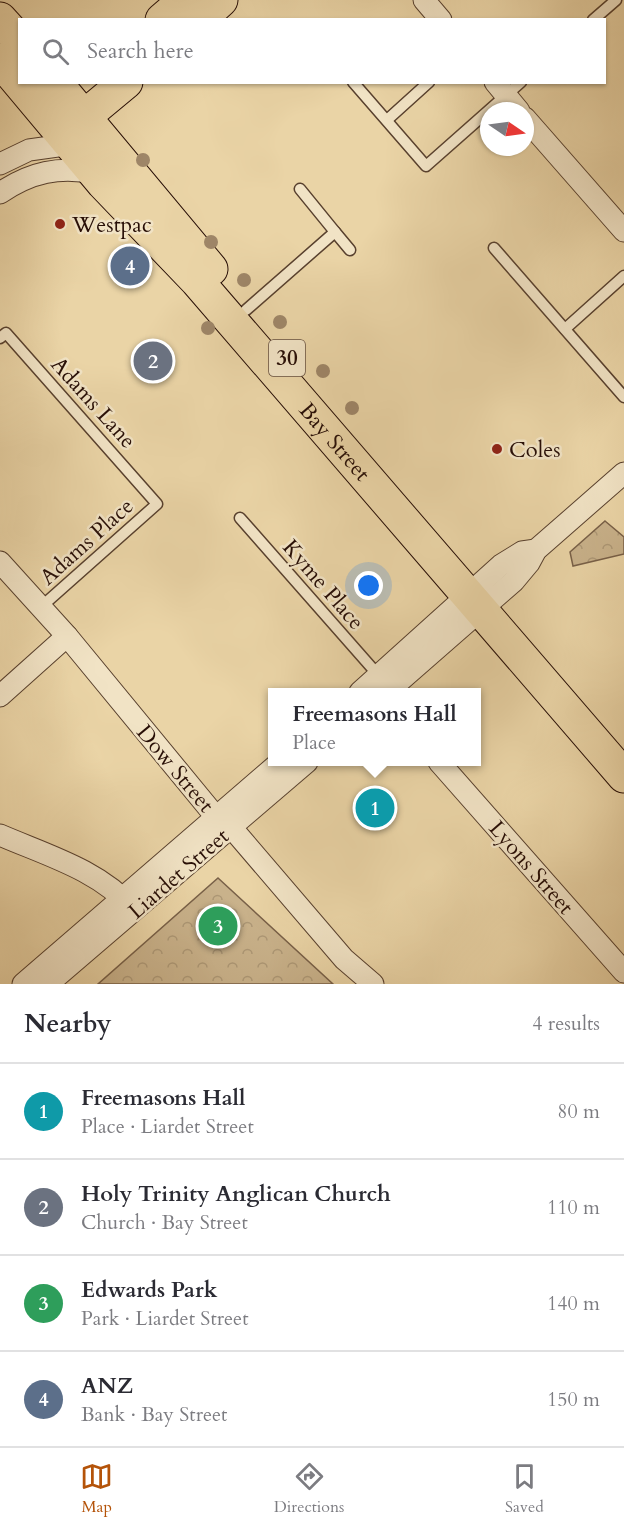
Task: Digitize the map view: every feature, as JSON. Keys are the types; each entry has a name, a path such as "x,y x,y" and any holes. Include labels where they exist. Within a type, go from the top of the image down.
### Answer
{"main road":[{"path":"164,18 185,0"},
{"path":"201,18 221,0"},
{"path":"0,19 18,39"},
{"name":"Bay Street","path":"0,60 18,74"},
{"name":"Bay Street","path":"32,84 66,110 164,249 197,281 553,679 624,747"},
{"path":"66,110 122,84"},
{"name":"Bay Street","path":"103,161 246,310 481,597"},
{"name":"Bay Street","path":"553,679 624,776"}],"street":[{"path":"424,0 439,18"},
{"path":"0,164 29,150 66,110"},
{"path":"534,128 624,231"},
{"path":"0,193 30,176 103,161"},
{"path":"375,687 481,597 501,566 522,552 536,550 621,483"},
{"name":"Dow Street","path":"0,562 67,636 223,822 356,971 373,984"},
{"path":"0,696 67,636"},
{"name":"Liardet Street","path":"48,984 129,904 223,822 276,766"},
{"name":"Liardet Street","path":"223,822 301,766"},
{"name":"Lyons Street","path":"443,766 624,972"},
{"path":"0,835 96,878 129,904"},
{"name":"Liardet Street","path":"23,984 129,904"}],"lane":[{"path":"595,18 616,0"},
{"path":"355,84 426,166 510,93"},
{"path":"387,120 427,84"},
{"path":"300,189 350,250"},
{"path":"246,310 334,232"},
{"path":"494,248 624,397"},
{"path":"565,329 624,276"},
{"name":"Adams Lane","path":"0,338 6,333 157,504"},
{"name":"Adams Place","path":"41,607 157,504"},
{"name":"Kyme Place","path":"240,518 375,687"}],"green space":[{"path":"605,521 624,537 624,554 573,566 570,552"},
{"path":"218,878 333,984 98,984"}],"place":[{"name":"Westpac","path":"60,224"},
{"name":"ANZ","path":"130,266"},
{"name":"Holy Trinity Anglican Church","path":"153,361"},
{"name":"Coles","path":"497,449"},
{"name":"Freemasons Hall","path":"375,808"},
{"name":"Edwards Park","path":"218,926"}]}
